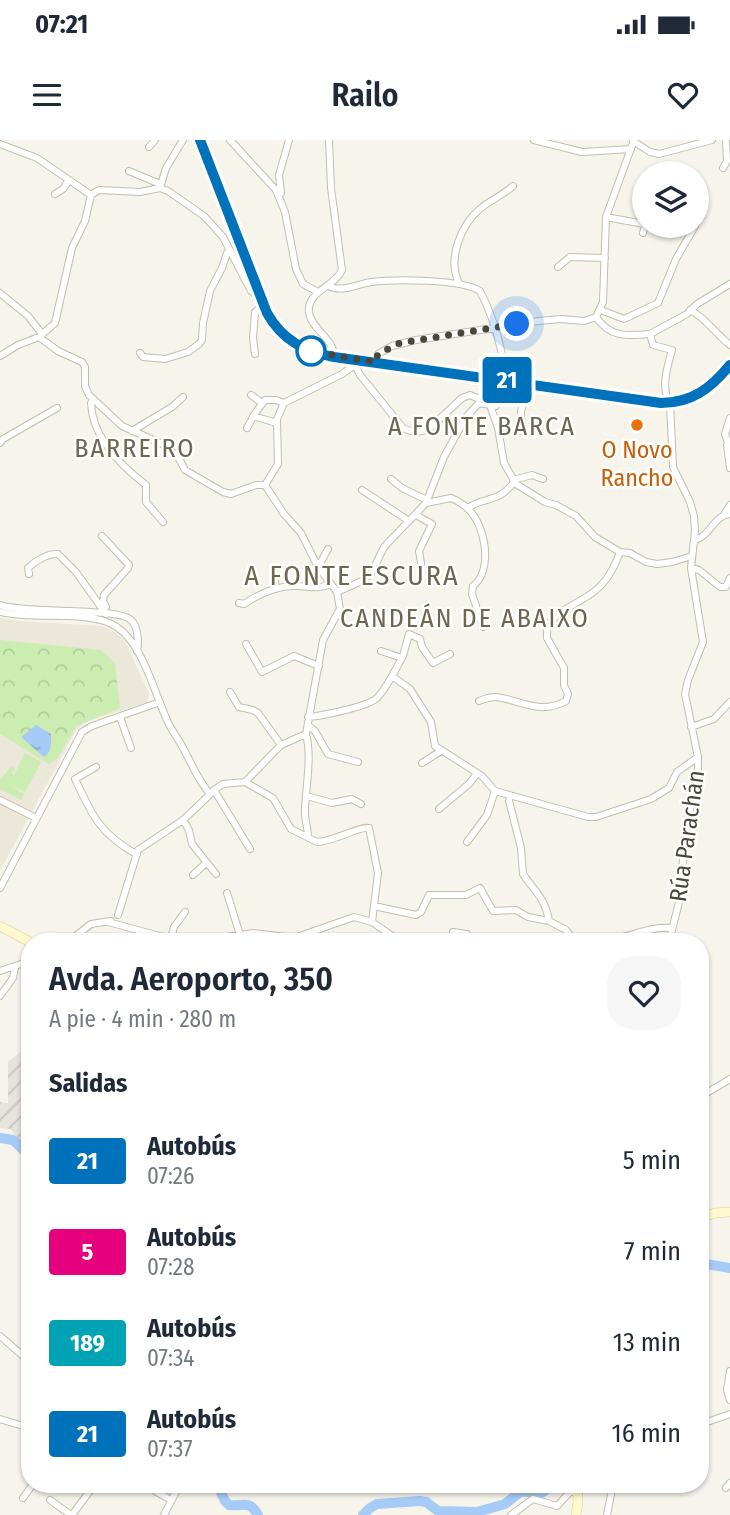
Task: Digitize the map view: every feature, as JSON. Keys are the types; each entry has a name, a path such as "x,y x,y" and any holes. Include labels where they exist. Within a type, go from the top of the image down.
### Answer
{"main road":[{"path":"200,140 272,321 290,341 309,351 356,362 375,362 670,403 703,393 730,365"},
{"path":"0,926 21,937"},
{"path":"709,1215 730,1212"},
{"path":"576,1515 578,1493"}],"street":[{"path":"149,147 155,140"},
{"path":"0,356 41,336 55,323 72,248 85,220 91,195 99,190 140,192 160,186 176,149 183,140"},
{"path":"230,140 273,185 285,212"},
{"path":"289,140 279,175 285,212 296,269 303,284 318,292"},
{"path":"330,140 331,188 342,270 336,281 312,299 309,313 334,348 334,357"},
{"path":"534,140 582,152 631,149"},
{"path":"375,362 378,354 400,343 552,319 583,321 596,317 603,302 607,217 633,140 650,152 659,154 712,140"},
{"path":"723,168 727,161 726,140"},
{"path":"0,144 37,158 91,195"},
{"path":"129,171 160,186 204,216 223,237 251,291 263,302 256,312 253,338 255,355"},
{"path":"55,194 63,189 69,180"},
{"path":"459,283 456,276 456,251 467,225 480,209 513,186"},
{"path":"607,217 632,224"},
{"path":"601,310 624,319 658,303 688,238"},
{"path":"140,353 143,357 158,360 188,352 199,344 203,337 210,290 230,250"},
{"path":"558,267 570,257 605,258"},
{"path":"328,286 340,288 388,281 459,283 480,291 503,349 503,380 499,403 496,406 479,403"},
{"path":"596,317 600,324 614,334 650,334 730,284"},
{"path":"0,293 28,316 41,336 58,351 82,362 85,367 85,386 93,400 121,426 165,445 178,457 185,470 223,492 234,493 256,485 265,485"},
{"path":"690,310 703,318 717,335 730,345"},
{"name":"Rúa Parachán","path":"650,334 653,345 672,350 666,398 670,403 673,467 692,509 694,540 691,568 702,642 685,694 698,757 698,773 686,828 679,902 671,933"},
{"path":"265,485 279,457 276,423 284,403 342,374 356,362 360,375 403,428 409,431 430,428 462,398 475,396 479,403"},
{"path":"523,431 521,411 530,384"},
{"path":"251,395 262,403"},
{"path":"132,431 172,407 183,397"},
{"path":"247,428 262,403 270,399 284,403"},
{"path":"93,400 91,415 99,437 134,477 146,485 146,502 163,522"},
{"path":"337,592 364,580 372,572 384,547 427,502 444,457 466,417 479,403"},
{"path":"490,405 498,428 504,463 513,481 545,502 576,516 595,537 620,552 630,553 646,562 657,564 692,556"},
{"path":"0,443 57,408"},
{"path":"253,416 276,423"},
{"path":"730,418 725,434 729,442 730,468"},
{"path":"468,508 499,498 519,477 532,475 543,479"},
{"path":"391,479 427,502 451,498 468,508 477,521 485,556 480,580 473,586 472,594 483,627"},
{"path":"265,485 284,514 301,533 318,567 337,592 340,609 327,630 308,717 307,796 304,811 308,827 307,837"},
{"path":"362,490 409,522"},
{"path":"694,540 700,539 727,514 730,505"},
{"path":"416,515 432,523 419,551 421,563"},
{"path":"102,536 129,565 102,598 108,614"},
{"path":"318,567 328,549"},
{"path":"479,701 495,697 517,704 541,707 566,701 568,694 564,685 564,668 547,638 547,626 565,610 597,589 609,575 620,552"},
{"path":"29,574 28,568 33,563 58,554 76,572 108,614"},
{"path":"691,568 699,570 720,587 726,587 730,578"},
{"path":"274,574 276,589"},
{"path":"239,603 244,604 258,595 276,589 292,586 320,588 330,584"},
{"path":"0,605 21,610 108,614 131,620 138,642 137,651"},
{"path":"0,612 21,616 99,620 121,630 137,651 190,765 212,792 250,849"},
{"path":"308,717 327,716 372,702 379,696 402,658 409,634 420,639 433,663 450,654"},
{"path":"246,644 262,672 294,656 319,666"},
{"path":"381,651 402,658"},
{"path":"392,676 410,689 431,722 435,746 441,751 477,773 495,791 560,811 596,817 652,799 669,788 677,772 698,757"},
{"path":"230,692 239,707 258,713 281,746"},
{"path":"0,888 82,732 160,702"},
{"path":"691,727 714,719 730,702"},
{"path":"120,717 131,747"},
{"path":"307,725 315,731 328,754 358,762"},
{"path":"245,782 281,746 306,734"},
{"path":"422,763 441,751"},
{"path":"96,767 75,779 85,803 102,829 136,854"},
{"path":"439,808 470,783 477,773"},
{"path":"108,922 118,915 136,854 143,846 183,820 223,784 245,782 273,798 291,829 321,843 364,827 369,828 378,873 372,922"},
{"path":"467,842 486,815 495,791"},
{"path":"307,796 332,803 352,799 361,804"},
{"path":"510,796 522,854 523,874 536,888 549,921"},
{"path":"0,800 36,818"},
{"path":"183,820 189,830 192,844 216,874"},
{"path":"193,875 206,863"},
{"path":"374,906 416,915 421,912 429,895 467,895 480,888 488,906 494,911 516,910 528,917 549,921 568,933"},
{"path":"227,893 239,933"},
{"path":"173,933 185,912"},
{"path":"118,915 122,924"},
{"path":"311,933 354,917 372,922 388,933"},
{"path":"80,933 91,924 108,922 150,933"},
{"path":"638,933 672,928"},
{"path":"453,932 460,933"},
{"path":"0,971 21,965"},
{"path":"0,996 13,978 15,967"},
{"path":"709,1092 730,1079"},
{"path":"0,1336 21,1354"},
{"path":"0,1349 6,1341"},
{"path":"730,1371 727,1395 730,1400"},
{"path":"709,1421 730,1414"},
{"path":"0,1419 21,1425"},
{"path":"23,1498 27,1493"},
{"path":"50,1500 71,1515 88,1493"},
{"path":"159,1493 171,1500"},
{"path":"164,1515 175,1493"},
{"path":"511,1515 529,1500 557,1506 569,1493"},
{"path":"607,1515 611,1493"}],"shaded area":[{"path":"0,618 101,626 114,631 125,641 149,694 147,702 86,722 76,730 0,871"},
{"path":"21,1052 21,1142 10,1129 0,1128 0,1102 8,1103 8,1062"}],"green space":[{"path":"0,640 101,650 115,663 120,708 76,726 57,759 49,764 0,734"},
{"path":"25,753 41,762 25,792 9,784 24,794 21,800 0,789 0,780 12,766 15,768 12,774 14,775"}],"water":[{"path":"36,725 51,734 50,750 44,757 21,737"}],"waterway":[{"path":"0,1138 13,1140 21,1148"},
{"path":"709,1264 730,1268"},
{"path":"221,1493 229,1505 249,1505 258,1515"},
{"path":"363,1515 377,1504 420,1501 438,1511 477,1512 505,1504 519,1493"}],"bus line":[{"name":"21","path":"200,140 267,313 290,341 309,351 334,357 661,403 683,400 703,393 730,365"}],"place":[{"name":"O Novo Rancho","path":"637,425"}],"district":[{"name":"A FONTE BARCA","path":"482,426"},
{"name":"BARREIRO","path":"135,448"},
{"name":"A FONTE ESCURA","path":"352,575"},
{"name":"CANDEÁN DE ABAIXO","path":"465,618"}],"route":[{"path":"311,351 375,362 378,354 400,343 517,324"}]}
